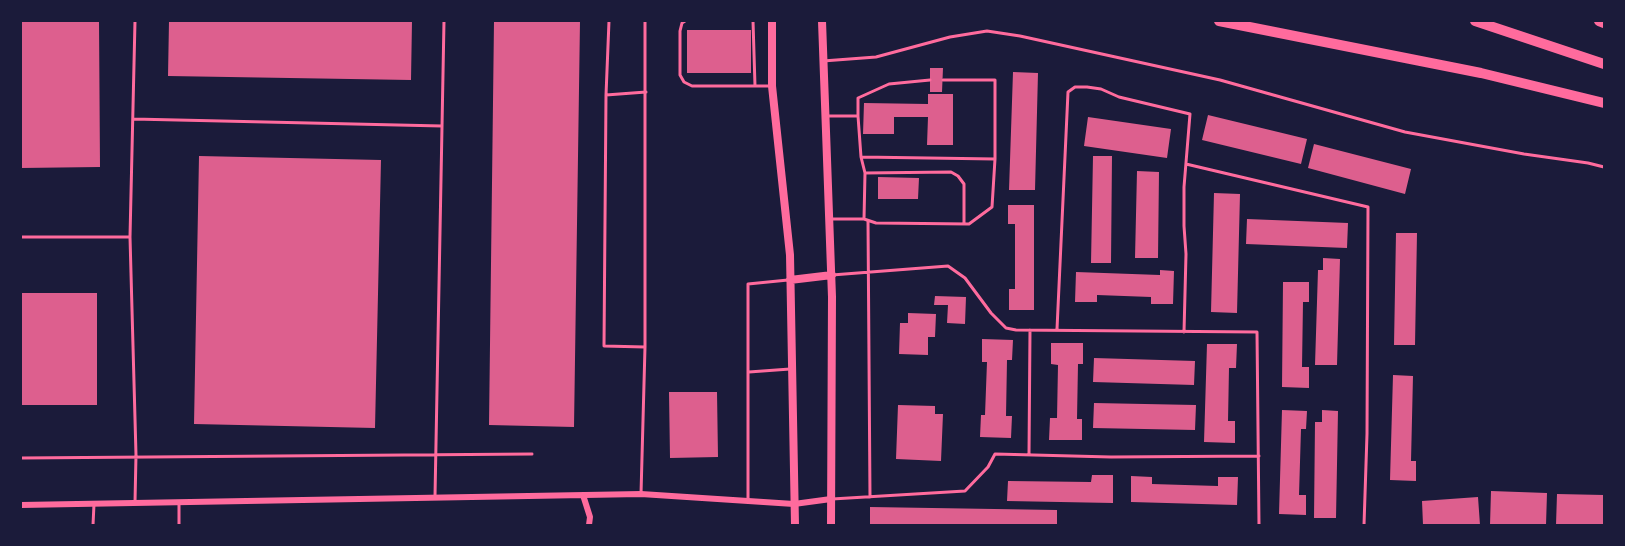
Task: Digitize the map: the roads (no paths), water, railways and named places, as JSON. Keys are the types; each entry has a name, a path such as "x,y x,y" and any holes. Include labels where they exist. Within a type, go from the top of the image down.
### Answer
{"highway":[{"path":"1219,21 1481,73 1604,103"},
{"path":"1475,21 1604,64"},
{"path":"1599,21 1604,23"}],"street":[{"path":"772,21 772,86 790,255 795,525"},
{"path":"822,21 832,275 831,525"},
{"path":"790,280 832,275"},
{"path":"21,505 641,494 794,504 831,499"},
{"path":"583,495 590,517 589,525"}],"lane":[{"path":"135,21 130,237 136,456 135,504"},
{"path":"435,496 444,21"},
{"path":"609,21 606,95 604,346 645,347"},
{"path":"641,494 645,347 645,21"},
{"path":"685,21 680,31 680,75 684,82 692,86 772,86"},
{"path":"753,21 755,86"},
{"path":"823,61 876,57 950,37 987,31 1020,36 1220,80 1405,132 1604,167"},
{"path":"870,497 870,272 866,220 866,173 861,157 858,99 888,84 930,80"},
{"path":"830,219 866,220 876,223 969,224 992,207 995,159 995,80 943,80"},
{"path":"1057,329 1068,92 1076,87 1101,88 1119,97 1190,114 1184,226 1186,254 1184,332"},
{"path":"606,95 646,92"},
{"path":"825,116 858,116"},
{"path":"133,119 442,126"},
{"path":"861,157 995,159"},
{"path":"1186,164 1368,207 1367,434 1364,525"},
{"path":"866,173 951,172 958,176 964,184 964,224"},
{"path":"21,237 130,237"},
{"path":"832,275 948,266 965,278 991,313 1006,328 1016,330 1257,332 1259,525"},
{"path":"748,501 748,284 790,280"},
{"path":"1029,454 1030,330"},
{"path":"748,372 792,369"},
{"path":"21,458 531,454"},
{"path":"831,499 965,491 988,467 995,454 1111,457 1258,456"},
{"path":"179,503 179,525"},
{"path":"93,504 93,525"}]}
